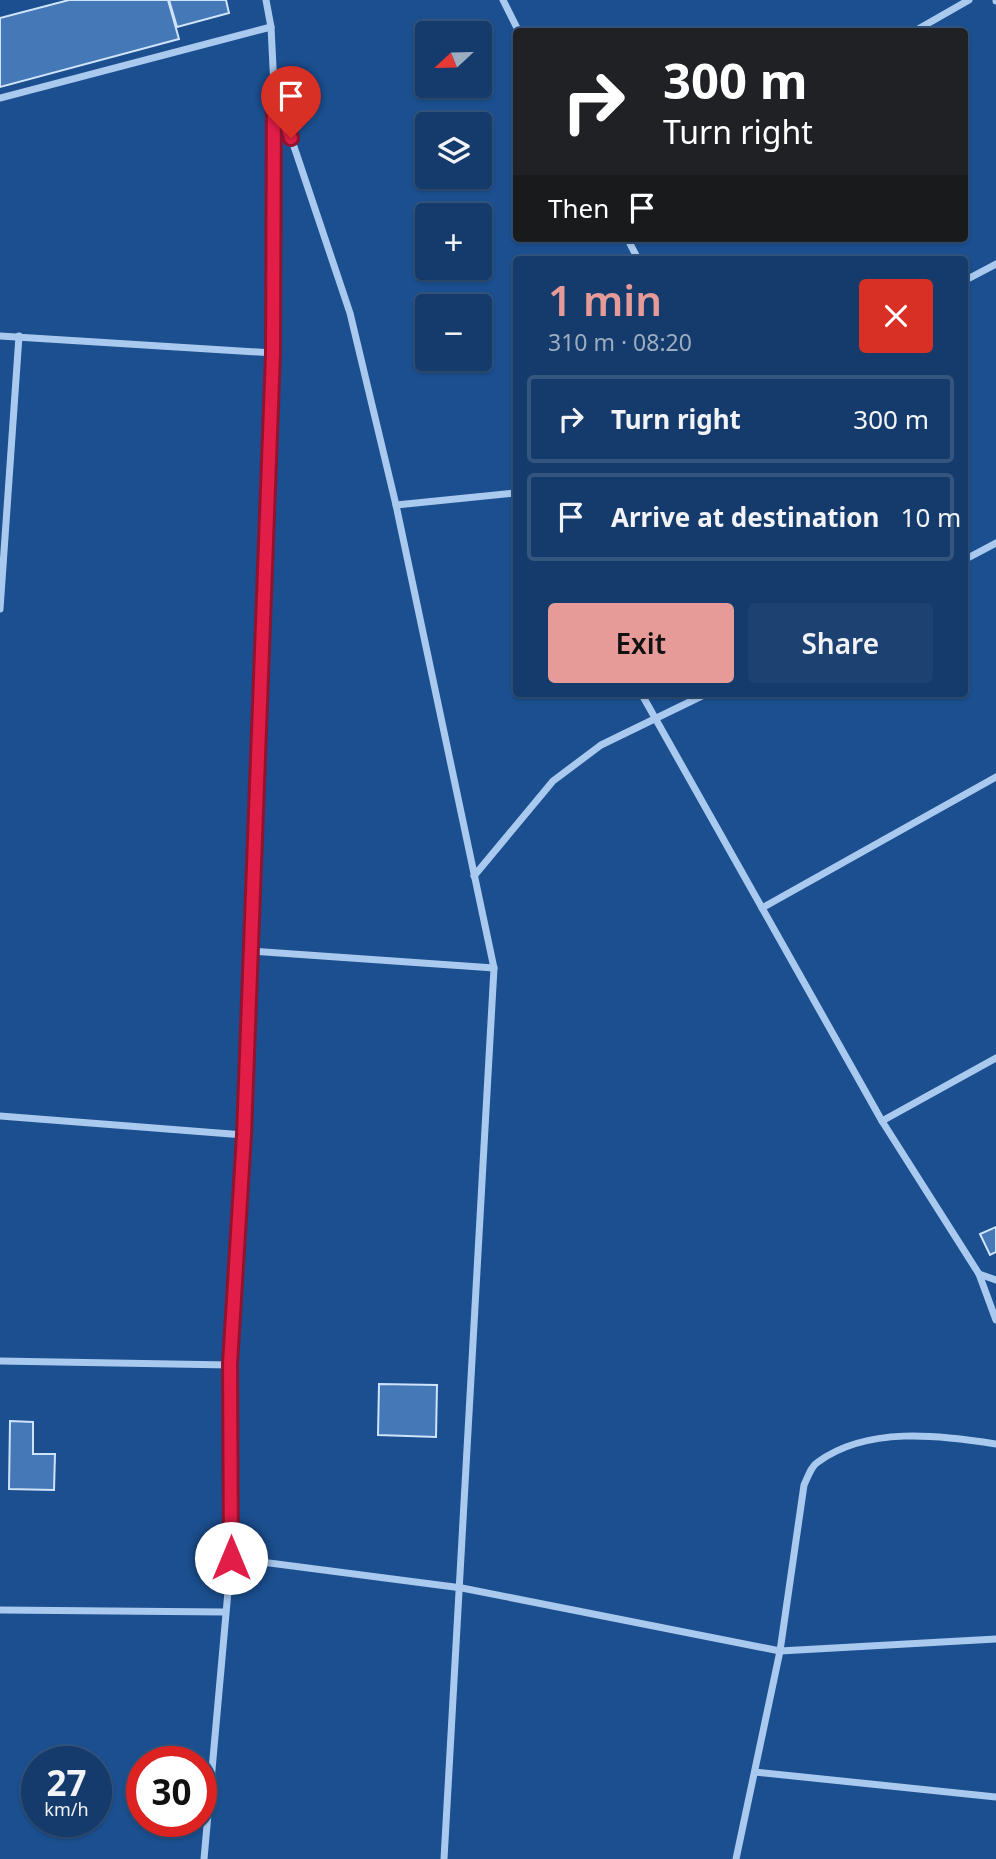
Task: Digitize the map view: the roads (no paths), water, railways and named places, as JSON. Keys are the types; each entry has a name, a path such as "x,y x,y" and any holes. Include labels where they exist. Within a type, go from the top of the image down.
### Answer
{"street":[{"path":"204,1859 224,1612 231,1558 230,1364 244,1135 273,353 274,88 271,27 266,0"},
{"path":"503,0 517,28"},
{"path":"920,28 969,0"},
{"path":"0,98 271,27"},
{"path":"274,88 350,313 396,505 494,968 462,1588 444,1859"},
{"path":"968,279 996,264"},
{"path":"0,336 273,353"},
{"path":"0,609 19,336"},
{"path":"396,505 513,493"},
{"path":"968,558 996,543"},
{"path":"643,697 883,1121 979,1274 996,1320"},
{"path":"474,876 553,781 601,745 700,697"},
{"path":"762,908 996,778"},
{"path":"250,951 494,968"},
{"path":"883,1121 996,1058"},
{"path":"0,1116 244,1135"},
{"path":"979,1274 996,1280"},
{"path":"0,1361 230,1364"},
{"path":"736,1859 780,1651 804,1485 815,1463 853,1444 898,1436 996,1444"},
{"path":"231,1558 462,1588 780,1651 996,1639"},
{"path":"0,1610 224,1612"},
{"path":"755,1772 996,1797"}]}
